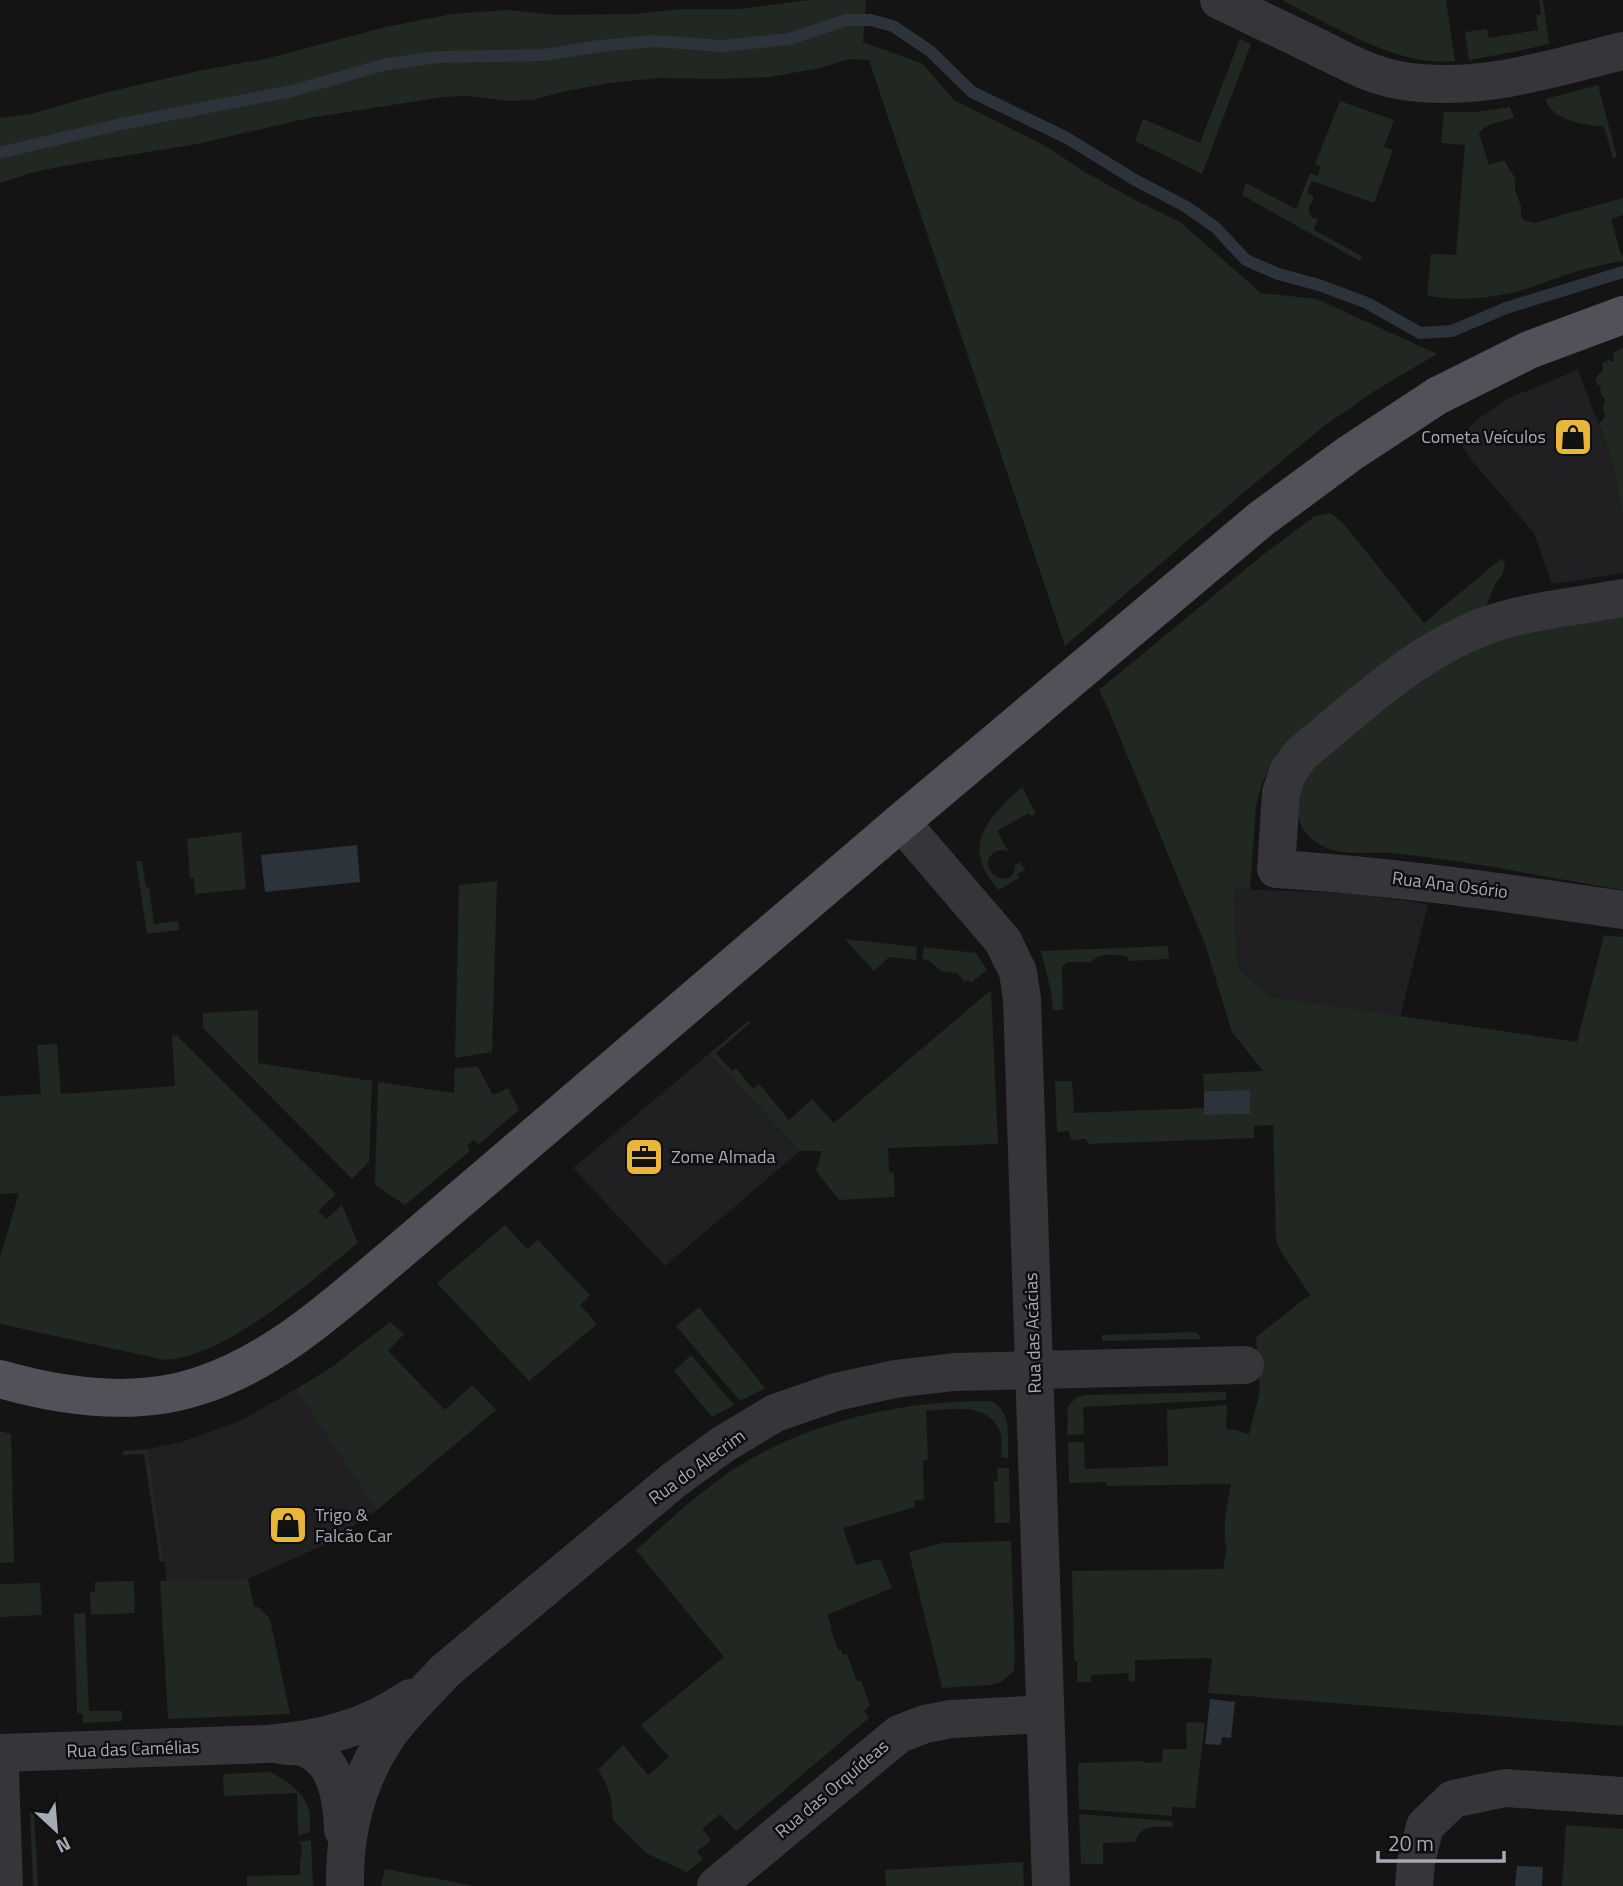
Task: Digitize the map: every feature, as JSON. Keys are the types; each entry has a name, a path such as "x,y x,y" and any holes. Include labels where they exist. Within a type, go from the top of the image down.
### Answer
{"main road":[{"path":"0,1379 64,1394 107,1397 169,1393 198,1387 227,1376 290,1339 359,1285 1261,519 1349,454 1437,396 1529,350 1623,315"}],"street":[{"path":"1219,0 1364,70 1396,80 1431,85 1465,85 1503,80 1623,51"},
{"name":"Rua Ana Osório","path":"1623,598 1492,624 1466,634 1416,662 1301,754 1288,772 1281,793 1276,869 1419,881 1623,910"},
{"name":"Rua das Acácias","path":"901,822 1003,940 1018,972 1022,999 1051,1886"},
{"name":"Rua do Alecrim","path":"345,1877 351,1816 372,1764 388,1735 445,1671 674,1480 722,1445 775,1413 836,1392 895,1379 954,1372 1245,1365"},
{"name":"Rua das Camélias","path":"0,1753 302,1741 374,1720 408,1700 445,1671"},
{"name":"Rua das Orquídeas","path":"716,1886 899,1734 925,1724 951,1719 1045,1714"},
{"name":"Rua das Camélias","path":"267,1744 302,1747 318,1756 331,1772 339,1792 345,1877"},
{"path":"0,1772 4,1886"},
{"path":"1414,1886 1416,1861 1425,1826 1453,1799 1505,1788 1623,1796"}],"shaded area":[{"path":"809,0 866,0 863,42 923,64 954,100 1049,148 1083,171 1180,222 1261,293 1317,299 1437,354 1379,388 1324,426 1065,646 869,60 849,59 820,68 770,77 658,78 610,83 533,100 443,97 309,118 197,144 34,172 0,183 0,118 31,114 104,93 198,71 265,59 386,27 452,14 507,10 556,15 634,14 680,9 738,9"},
{"path":"1281,0 1446,0 1455,61 1411,58 1388,51 1343,32"},
{"path":"1539,0 1543,0 1549,44 1469,60 1465,32 1487,29 1489,38 1538,30 1536,15 1541,15"},
{"path":"1240,39 1251,44 1202,174 1135,141 1143,119 1200,143"},
{"path":"1598,85 1617,157 1613,158 1604,127 1578,123 1562,117 1549,107 1545,99"},
{"path":"1340,101 1394,120 1384,147 1393,150 1374,203 1312,181 1307,193 1313,196 1309,213 1318,219 1314,230 1362,256 1360,261 1242,195 1246,183 1296,209 1310,173 1317,176 1321,167 1315,164"},
{"path":"1510,107 1514,118 1489,125 1479,134 1489,165 1504,160 1515,178 1521,216 1534,223 1623,198 1623,215 1611,219 1623,261 1579,271 1505,294 1465,299 1427,295 1431,254 1456,255 1465,145 1441,143 1444,112 1476,112"},
{"path":"1623,348 1623,520 1613,463 1599,424 1605,417 1605,400 1600,392 1601,387 1595,382 1603,371 1602,363 1609,360 1614,362 1613,353"},
{"path":"1578,370 1613,463 1623,520 1623,573 1552,584 1534,533 1472,461 1459,441 1475,421 1509,398"},
{"path":"1330,513 1342,522 1424,623 1502,558 1505,565 1486,607 1271,765 1262,783 1256,806 1250,889 1234,889 1237,968 1270,997 1577,1042 1604,935 1623,937 1623,1726 1208,1693 1212,1658 1135,1660 1135,1681 1129,1682 1128,1673 1091,1675 1091,1682 1077,1682 1072,1571 1223,1569 1227,1544 1225,1518 1231,1484 1107,1486 1106,1482 1069,1483 1068,1442 1084,1442 1085,1469 1168,1466 1167,1410 1227,1405 1226,1428 1249,1434 1260,1391 1256,1337 1311,1296 1279,1249 1276,1239 1273,1125 1254,1126 1254,1138 1088,1144 1086,1139 1071,1140 1069,1131 1057,1132 1055,1081 1072,1081 1074,1113 1204,1108 1205,1115 1249,1114 1249,1090 1204,1091 1203,1074 1263,1071 1232,1032 1205,944 1099,690 1264,554 1315,516"},
{"path":"1623,611 1623,890 1480,865 1390,853 1334,850 1317,843 1302,828 1298,800 1308,771 1460,649"},
{"path":"1022,787 1036,814 1031,816 1029,813 997,831 1008,851 995,852 988,861 992,873 1004,879 1009,878 1015,865 1020,862 1025,870 1017,874 1019,878 999,890 987,875 981,860 980,847 989,822"},
{"path":"241,832 246,889 195,894 194,878 190,878 187,839"},
{"path":"357,845 360,882 265,892 261,855"},
{"path":"136,861 142,861 154,924 178,921 179,930 147,934"},
{"path":"497,881 492,1052 455,1058 459,885"},
{"path":"1234,889 1348,893 1428,904 1400,1017 1270,997 1237,968"},
{"path":"845,939 917,947 916,960 889,957 874,971"},
{"path":"1168,946 1169,959 1130,961 1126,956 1107,955 1091,962 1067,962 1062,967 1063,1010 1053,1010 1041,951"},
{"path":"924,947 976,953 987,970 971,983 968,980 965,982 957,973 941,971 928,960 922,959"},
{"path":"991,990 998,1144 888,1148 889,1172 894,1173 895,1197 839,1200 816,1171 822,1151 800,1151 709,1054 748,1021 750,1023 716,1053 732,1071 736,1068 753,1089 759,1084 789,1120 812,1099 834,1123"},
{"path":"258,1010 258,1063 372,1081 369,1162 352,1179 203,1028 203,1013"},
{"path":"176,1035 336,1194 318,1211 326,1219 342,1205 358,1243 267,1315 215,1345 190,1355 165,1360 0,1324 0,1257 19,1193 0,1194 0,1096 41,1094 37,1045 57,1044 61,1094 175,1086 172,1036"},
{"path":"709,1054 800,1151 665,1266 573,1168"},
{"path":"478,1067 493,1095 508,1088 519,1110 479,1144 474,1140 467,1146 470,1151 405,1205 375,1185 378,1082 454,1093 455,1068"},
{"path":"1250,1090 1250,1114 1204,1115 1204,1091"},
{"path":"505,1225 527,1249 538,1240 590,1295 580,1305 597,1324 529,1381 437,1283"},
{"path":"699,1307 765,1388 740,1401 676,1326"},
{"path":"390,1322 404,1334 388,1351 445,1410 472,1385 496,1410 377,1510 296,1389 332,1367"},
{"path":"1195,1332 1200,1339 1102,1341 1102,1335"},
{"path":"691,1355 734,1405 712,1417 674,1371"},
{"path":"296,1389 377,1510 324,1545 248,1579 167,1581 148,1449 184,1441 242,1420"},
{"path":"1226,1392 1226,1400 1083,1407 1084,1434 1067,1435 1068,1406 1077,1397"},
{"path":"991,1401 1003,1411 1006,1418 1008,1458 1001,1457 999,1429 993,1420 985,1415 966,1409 926,1411 928,1460 923,1461 924,1499 914,1501 915,1507 843,1528 856,1565 880,1559 892,1588 827,1615 839,1651 841,1650 843,1655 847,1654 857,1681 861,1681 870,1705 864,1711 869,1718 736,1831 720,1814 702,1829 711,1840 697,1852 703,1859 687,1872 646,1853 613,1820 610,1794 598,1770 623,1745 648,1775 669,1757 641,1725 724,1657 636,1550 713,1484 743,1463 776,1446 845,1420 882,1411 918,1405"},
{"path":"0,1431 11,1434 14,1562 0,1563"},
{"path":"148,1449 164,1561 160,1562 144,1454 123,1455 123,1451"},
{"path":"997,1468 1009,1468 1010,1523 995,1523 994,1481 998,1481"},
{"path":"1011,1541 1014,1671 1001,1682 990,1685 942,1688 909,1552 942,1543"},
{"path":"248,1579 254,1606 260,1608 270,1619 290,1714 168,1719 160,1581"},
{"path":"134,1581 135,1613 91,1615 90,1592 95,1592 95,1582"},
{"path":"40,1583 42,1615 0,1617 0,1584"},
{"path":"85,1613 89,1711 122,1711 122,1721 83,1723 83,1714 77,1713 74,1614"},
{"path":"1210,1699 1235,1702 1231,1738 1222,1737 1221,1745 1205,1744"},
{"path":"1186,1722 1205,1723 1195,1808 1172,1807 1172,1816 1079,1809 1078,1763 1162,1762 1163,1749 1187,1749"},
{"path":"269,1772 287,1782 303,1797 310,1812 310,1832 298,1836 297,1793 224,1796 223,1774"},
{"path":"30,1810 34,1810 38,1886 33,1886"},
{"path":"1079,1814 1172,1821 1173,1827 1145,1829 1135,1842 1103,1843 1103,1864 1081,1864"},
{"path":"1566,1825 1623,1829 1623,1886 1562,1886"},
{"path":"311,1840 313,1886 247,1886 247,1876 300,1875 302,1857 299,1842"},
{"path":"1023,1862 1024,1886 886,1886 885,1870"},
{"path":"1517,1866 1543,1867 1542,1886 1515,1886"},
{"path":"385,1869 475,1886 381,1886"}],"waterway":[{"path":"0,153 121,124 292,91 387,64 439,57 545,55 654,41 722,46 789,39 846,20 871,20 893,26 930,51 972,92 1067,138 1135,180 1185,206 1215,227 1246,260 1278,274 1319,285 1367,303 1420,333 1452,331 1506,308 1623,272"}],"place":[{"name":"Cometa Veículos","path":"1573,437"},
{"name":"Zome Almada","path":"644,1157"},
{"name":"Trigo & Falcão Car","path":"288,1525"}]}
